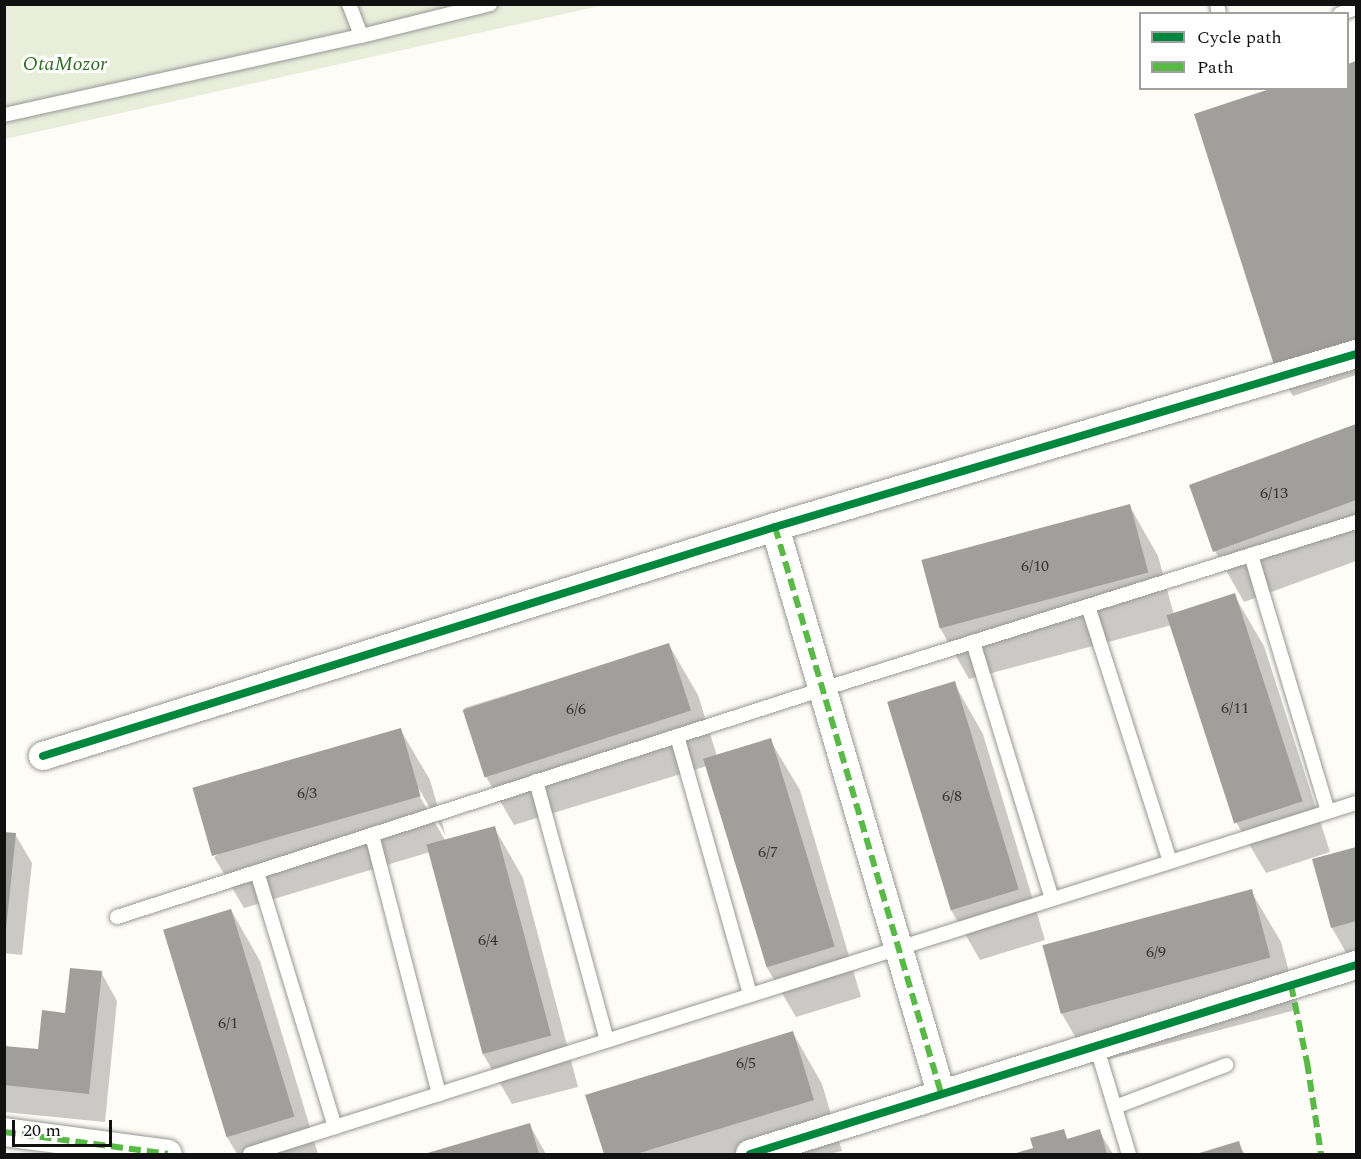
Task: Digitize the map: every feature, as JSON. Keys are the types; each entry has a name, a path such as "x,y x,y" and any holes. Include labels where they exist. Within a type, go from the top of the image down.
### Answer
{"street":[{"path":"43,756 776,527 1356,354"},
{"path":"776,527 941,1093"},
{"path":"750,1155 941,1093 1356,965"},
{"path":"4,1132 168,1155"}],"lane":[{"path":"349,4 361,36"},
{"path":"4,114 361,36 490,4"},
{"path":"117,917 823,689 1356,522"},
{"path":"1251,555 1328,812"},
{"path":"1088,606 1170,861"},
{"path":"974,642 1052,898"},
{"path":"677,736 750,994"},
{"path":"536,781 607,1040"},
{"path":"250,1155 1356,802"},
{"path":"372,834 439,1094"},
{"path":"257,872 334,1127"},
{"path":"1096,1045 1129,1155"},
{"path":"1115,1107 1226,1065"}],"green space":[{"name":"OtaMozor","path":"5,4 604,5 5,139"}],"building":[{"path":"1356,61 1356,341 1275,368 1194,114 1267,90 1349,90 1349,64"},
{"path":"1356,424 1356,500 1213,552 1189,485"},
{"path":"1130,504 1148,573 940,628 921,560"},
{"path":"1235,593 1303,801 1234,824 1167,615"},
{"path":"669,643 691,711 485,778 463,710"},
{"path":"955,681 1019,889 951,910 887,702"},
{"path":"401,728 421,796 212,856 192,788"},
{"path":"771,738 835,946 767,967 703,759"},
{"path":"495,826 551,1036 483,1054 426,844"},
{"path":"4,832 16,833 6,929 4,929"},
{"path":"1356,847 1356,921 1331,928 1312,859"},
{"path":"1252,889 1270,958 1061,1014 1042,945"},
{"path":"231,909 294,1117 227,1137 163,930"},
{"path":"70,968 102,971 89,1094 4,1085 4,1046 38,1049 42,1010 65,1013"},
{"path":"793,1031 814,1100 636,1154 604,1154 585,1095"},
{"path":"530,1123 539,1154 424,1154"},
{"path":"1064,1129 1067,1139 1100,1129 1107,1154 1013,1154 1033,1148 1030,1138"},
{"path":"1239,1141 1243,1154 1196,1154"}],"marked path":[{"path":"775,527 941,1093"},
{"path":"1291,985 1307,1062 1321,1154"},
{"path":"4,1132 168,1154"}],"cycle path":[{"path":"43,756 775,527 1356,354"},
{"path":"750,1154 1356,965"}]}
